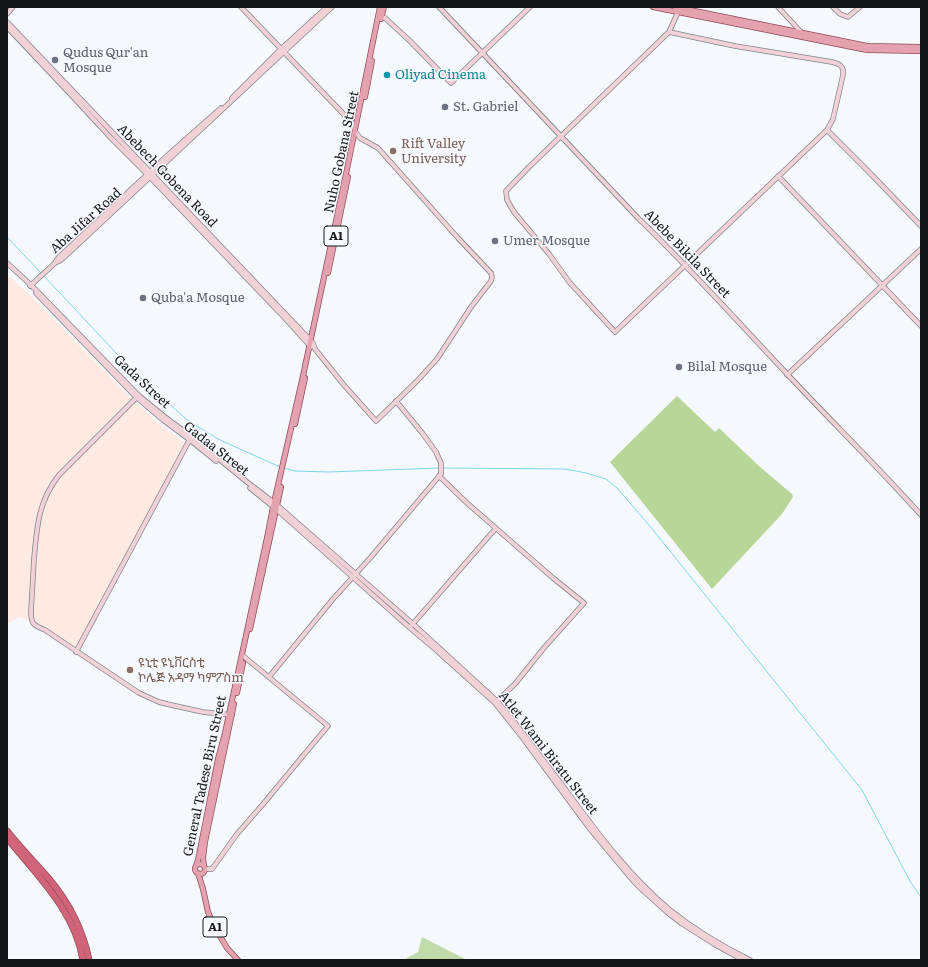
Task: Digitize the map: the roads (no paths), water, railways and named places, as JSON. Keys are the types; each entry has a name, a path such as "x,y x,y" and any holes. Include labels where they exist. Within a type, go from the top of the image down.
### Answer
{"highway":[{"path":"7,831 51,882 69,908 79,928 89,960"},
{"path":"7,838 47,886 60,905 74,930 83,960"}],"main road":[{"name":"Nuho Gobana Street","path":"275,506 312,345 380,16 380,7"},
{"name":"Nuho Gobana Street","path":"380,16 384,7"},
{"path":"653,7 867,46 921,47"},
{"path":"675,7 867,50 921,51"},
{"name":"General Tadese Biru Street","path":"204,869 203,858 206,838 230,715 265,566 275,506"},
{"name":"General Tadese Biru Street","path":"196,866 218,759 230,715"},
{"path":"199,864 204,869 202,874 198,874 195,869 199,864"},
{"name":"A1","path":"203,889 204,869"},
{"name":"A1","path":"198,874 208,912 214,926 227,948 238,960"}],"street":[{"path":"7,10 10,7"},
{"path":"7,14 13,7"},
{"path":"241,7 353,124 356,132 362,140 378,148 492,277 491,281 470,306 437,358 418,380 396,401 439,457 441,462 440,475 371,557 333,599 269,677"},
{"name":"Aba Jifar Road","path":"30,285 76,246 150,174 228,105 327,7"},
{"name":"Aba Jifar Road","path":"282,50 332,7"},
{"name":"Abebe Bikila Street","path":"439,7 638,218 685,265 921,516"},
{"path":"380,16 385,18 410,41 451,83 530,7"},
{"path":"778,7 801,34"},
{"path":"833,7 840,14 848,17 860,7"},
{"path":"668,32 735,46 838,64 842,66 843,75 833,119 827,130 615,332 570,283 549,254 514,212 506,200 506,191 560,136 668,32 678,12"},
{"name":"Abebech Gobena Road","path":"7,22 312,345 343,384 376,421 396,401"},
{"name":"Abebech Gobena Road","path":"7,27 110,137 150,174"},
{"path":"827,130 921,226"},
{"path":"778,176 921,326"},
{"path":"787,375 921,249"},
{"path":"7,263 30,285"},
{"path":"7,266 30,285"},
{"name":"Gadaa Street","path":"30,285 137,396 163,420 191,438"},
{"path":"137,396 51,485 41,509 37,525 30,611 32,624 45,630 139,693 159,702 171,705 203,712 230,715"},
{"path":"76,652 191,438 275,506"},
{"path":"440,475 467,503 584,603 543,649 515,684 497,701"},
{"name":"Atlet Wami Biratu Street","path":"275,506 497,701 543,759 593,827 638,880 684,920 716,941 750,960"},
{"path":"411,626 496,528"},
{"name":"Atlet Wami Biratu Street","path":"411,626 494,703 522,737 590,829 638,886 681,923 743,960"},
{"path":"204,869 212,869 237,834 328,726 243,656"}],"waterway":[{"path":"7,237 41,273"},
{"path":"43,275 133,371 186,419 218,439 280,467"},
{"path":"283,468 295,471 329,472 439,468"},
{"path":"443,468 565,469 606,479 617,488 649,525 862,790 911,883 921,897"}],"place":[{"name":"Qudus Qur'an Mosque","path":"55,60"},
{"name":"Oliyad Cinema","path":"387,75"},
{"name":"St. Gabriel","path":"445,107"},
{"name":"Rift Valley University","path":"393,151"},
{"name":"Umer Mosque","path":"495,241"},
{"name":"Quba'a Mosque","path":"143,298"},
{"name":"Bilal Mosque","path":"679,367"},
{"name":"ዩኒቲ ዩኒቨርስቲ ኮሌጅ አዳማ ካምፖስm","path":"130,670"}]}
